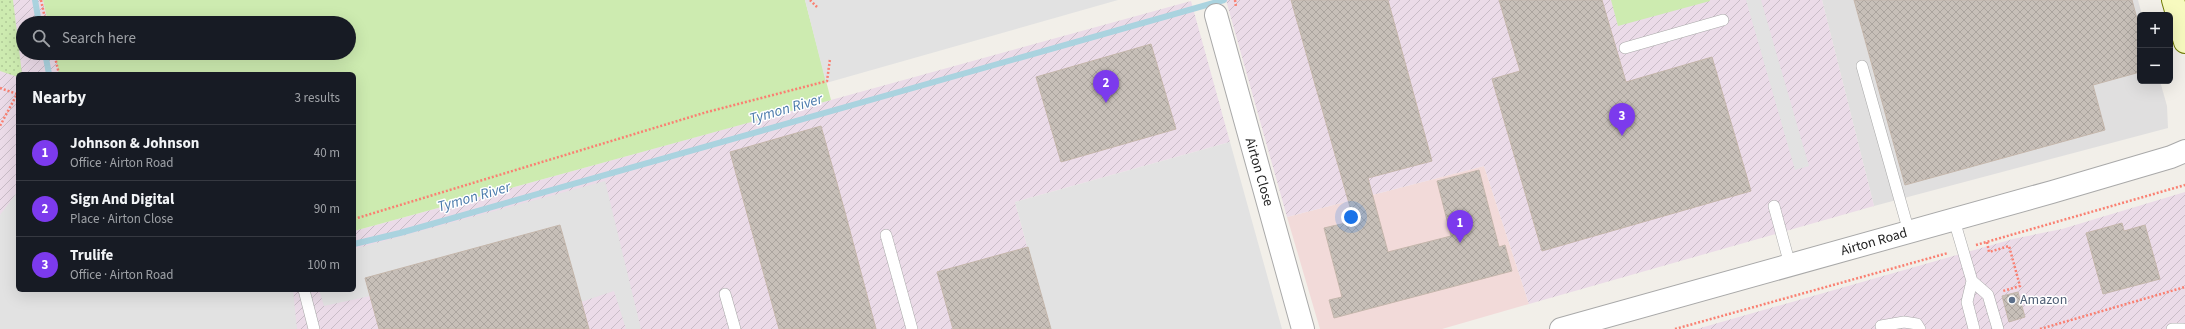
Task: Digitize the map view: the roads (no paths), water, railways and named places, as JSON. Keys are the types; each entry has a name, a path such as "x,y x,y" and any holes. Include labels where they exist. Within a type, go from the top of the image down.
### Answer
{"main road":[{"path":"2173,0 2185,42"}],"street":[{"name":"Airton Close","path":"1216,15 1303,329"},
{"name":"Airton Road","path":"1561,329 1954,220 2126,170 2185,151"}],"lane":[{"path":"1625,48 1723,20"},
{"path":"1862,66 1909,232"},
{"path":"1774,206 1790,265"},
{"path":"1954,220 1972,281 1967,302 1974,329"},
{"path":"886,235 912,329"},
{"path":"1972,281 1988,295 1998,329"},
{"path":"305,292 314,329"},
{"path":"725,294 735,329"},
{"path":"1881,326 1904,322 1917,324 1920,329"},
{"path":"2172,329 2183,329"}],"waterway":[{"name":"Tymon River","path":"35,0 38,16"},
{"name":"Tymon River","path":"356,244 400,233 1224,0"},
{"name":"Tymon River","path":"46,60 49,72"}],"place":[{"name":"Sign And Digital","path":"1106,103"},
{"name":"Trulife","path":"1622,136"},
{"name":"Johnson & Johnson","path":"1460,243"},
{"name":"Amazon","path":"2012,300"}]}
